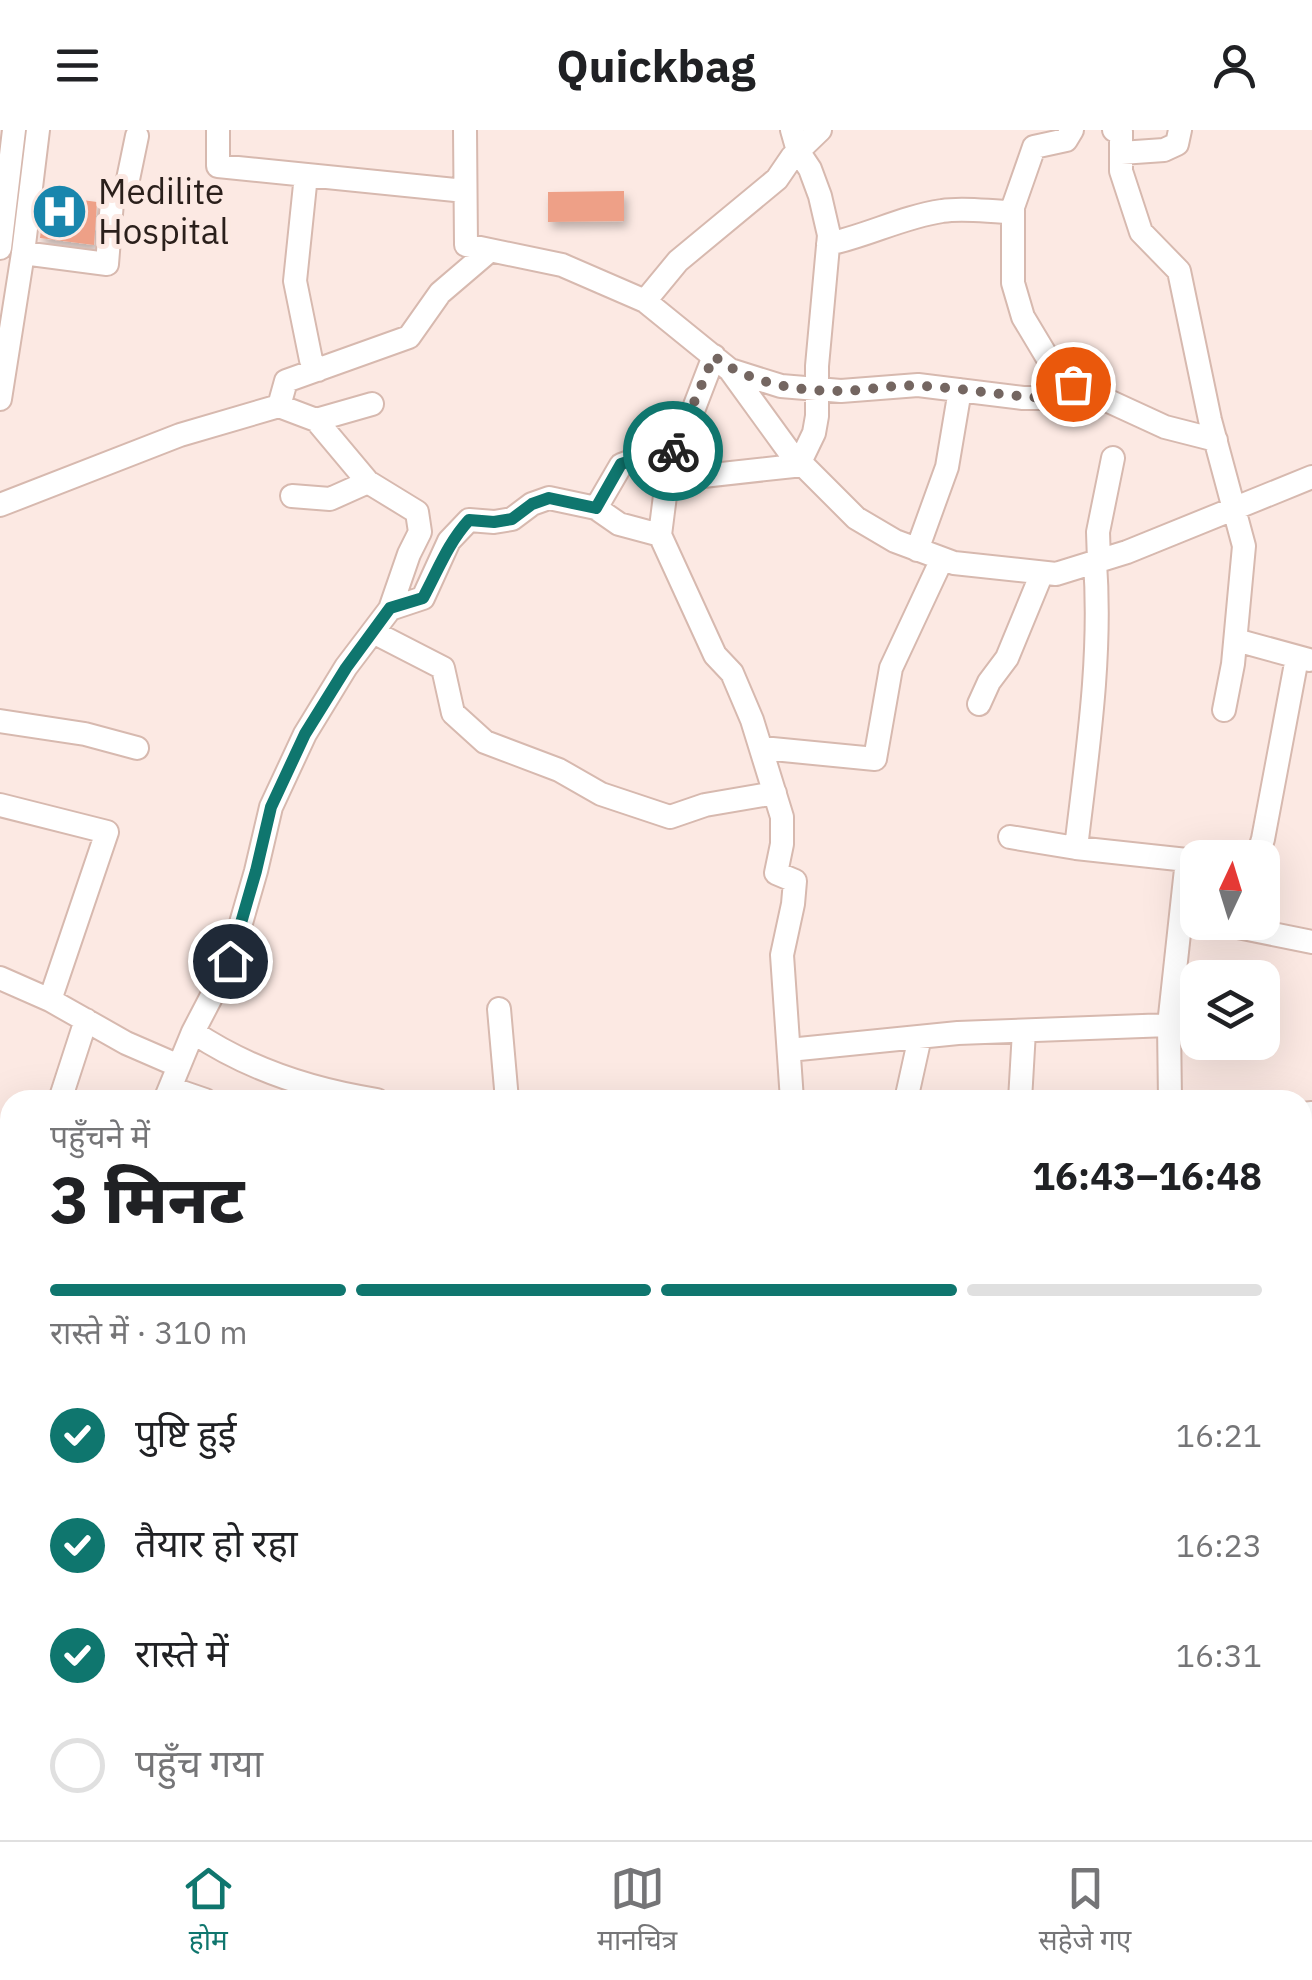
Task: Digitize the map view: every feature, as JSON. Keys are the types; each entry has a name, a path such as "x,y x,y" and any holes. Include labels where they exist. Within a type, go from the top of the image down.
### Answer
{"street":[{"path":"12,250 3,188 14,130"},
{"path":"0,399 12,250 38,130"},
{"path":"218,130 218,166 465,190"},
{"path":"465,130 466,245 562,265 644,301 722,363 802,463 856,518 895,542 954,563 1056,574 1097,562 1312,477"},
{"path":"644,301 678,261 777,179 795,140 820,130"},
{"path":"1072,130 1066,140 1034,147 1013,212 1013,283 1023,317 1065,381 1166,427 1216,440"},
{"path":"1180,130 1177,144 1164,150 1118,141 1121,171 1141,232 1178,271 1244,546 1236,640 1224,710"},
{"path":"12,250 106,264 112,202 126,189 137,136"},
{"path":"795,140 820,196 828,244 814,433 802,463"},
{"path":"306,176 296,281 311,360 318,370"},
{"path":"828,244 944,210 1013,212"},
{"path":"279,406 286,381 409,336 440,293 488,252"},
{"path":"722,363 781,386 840,391 918,386 1058,398 1073,384"},
{"path":"722,363 680,432 668,471 660,535 715,655 732,673 762,748 775,794 782,830 776,874 795,881 794,904 782,954 791,1090"},
{"path":"917,550 947,467 960,390"},
{"path":"316,420 372,404"},
{"path":"0,504 180,434 279,406 316,420 368,482 416,512 420,532 390,608 305,734 271,807 230,961 193,1032 172,1085 126,1044 50,1000 0,978"},
{"path":"596,508 621,464 640,458 668,471 802,463"},
{"path":"1076,848 1095,686 1098,532 1117,486 1113,458"},
{"path":"292,496 330,499 368,482"},
{"path":"390,608 423,598 449,541 469,520 512,519 532,504 549,498 596,508 619,524 660,535"},
{"path":"762,748 876,758 892,668 942,559"},
{"path":"979,704 1007,658 1042,573"},
{"path":"373,632 444,668 453,713 486,742 559,770 601,794 670,817 705,805 775,794"},
{"path":"1236,640 1304,659 1262,840"},
{"path":"0,721 85,734 137,748"},
{"path":"0,805 107,832 50,1000"},
{"path":"1010,838 1180,859"},
{"path":"1280,935 1312,942"},
{"path":"1170,1090 1169,1025 1185,940"},
{"path":"499,1010 506,1090"},
{"path":"63,1090 86,1020"},
{"path":"789,1050 920,1037 1169,1025"},
{"path":"1021,1090 1024,1031"},
{"path":"193,1032 304,1085 328,1090"},
{"path":"908,1090 920,1037"}],"building":[{"path":"624,191 624,221 548,222 548,192"},
{"path":"45,195 97,202 94,245 40,238"}],"way so far":[{"path":"673,451 714,356 730,370 781,386 840,391 918,386 1058,398 1073,384"}],"place":[{"name":"Medilite Hospital","path":"59,212"}],"route":[{"path":"230,961 271,807 305,734 390,608 423,598 449,541 469,520 512,519 532,504 549,498 596,508 621,464 640,458 670,463 673,451"}]}
